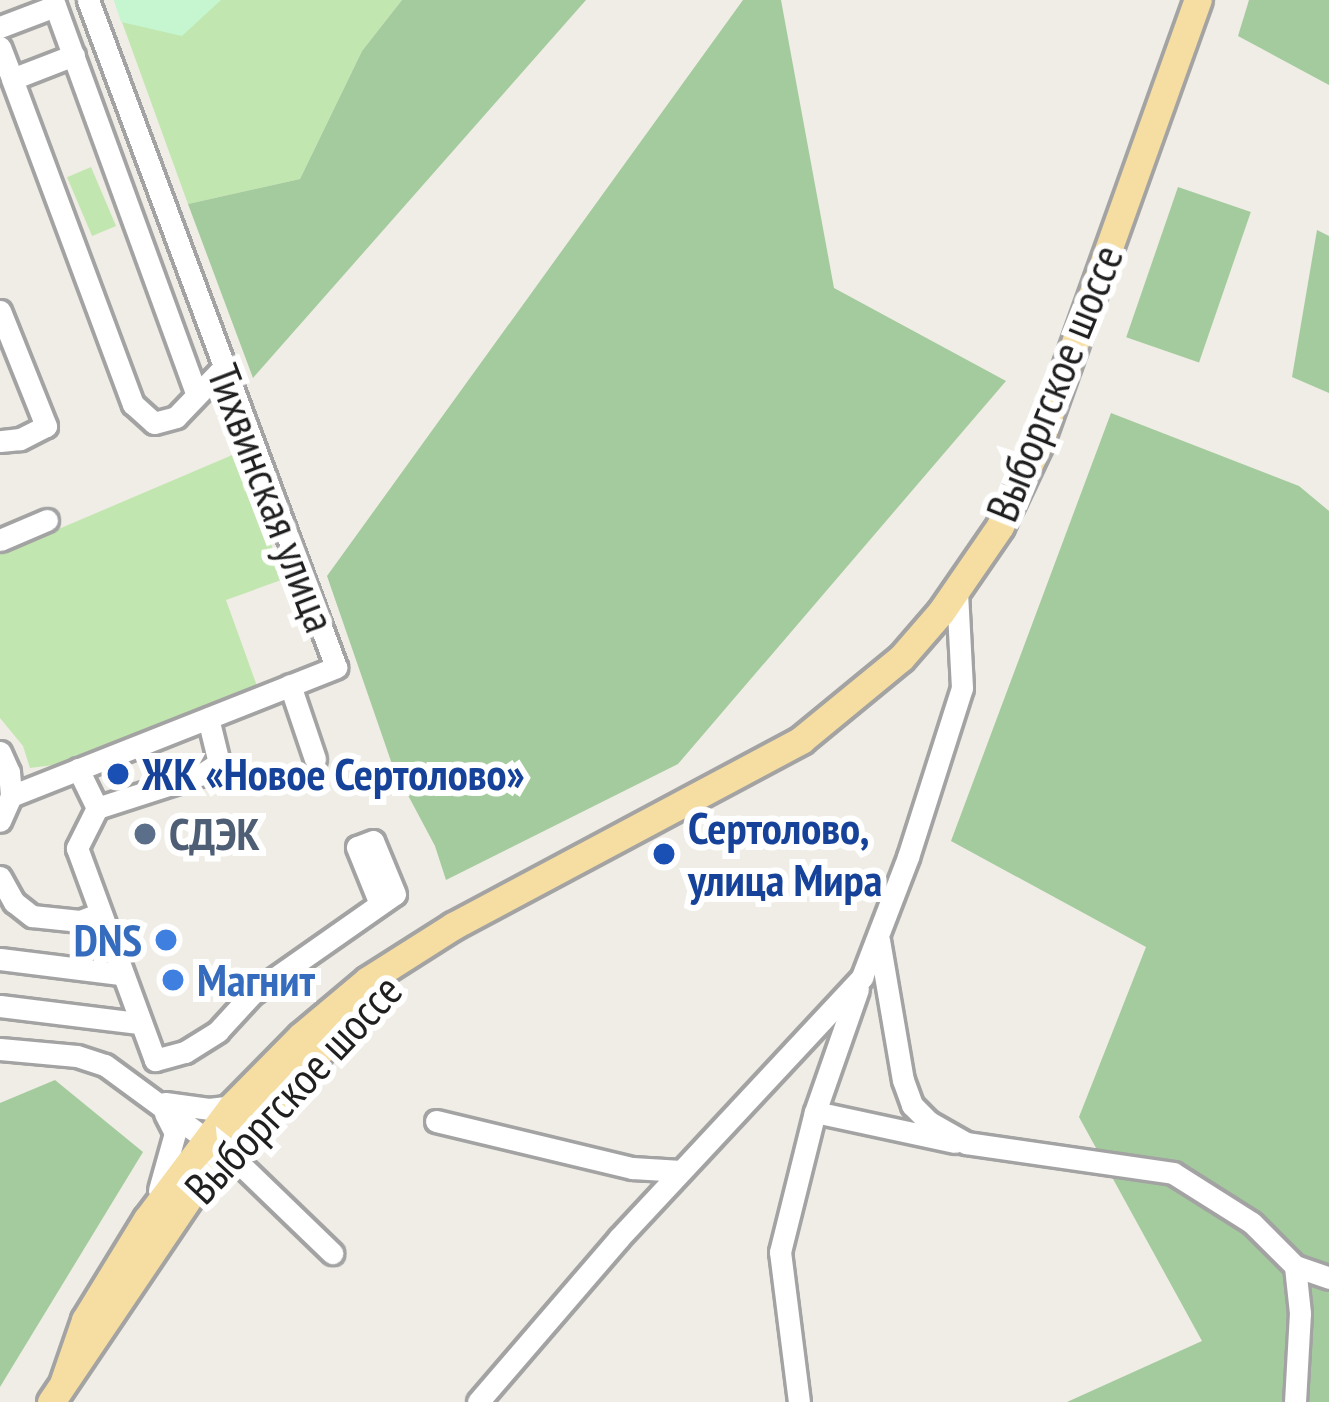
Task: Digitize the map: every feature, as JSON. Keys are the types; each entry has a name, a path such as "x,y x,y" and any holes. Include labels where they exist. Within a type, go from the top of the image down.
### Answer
{"main road":[{"name":"Выборгское шоссе","path":"58,1391 213,1146 232,1106 301,1036 368,980 453,926 801,740 901,658 957,591 1000,526 1039,443 1198,0"},
{"name":"Выборгское шоссе","path":"58,1391 85,1320 147,1219 213,1146 453,926"}],"street":[{"name":"Тихвинская улица","path":"11,796 336,667 88,0"},
{"path":"0,27 54,3 196,392"},
{"path":"0,46 133,404 154,423 176,417 224,368"},
{"path":"12,79 74,55"},
{"path":"0,311 46,426 20,440 0,441"},
{"path":"0,540 47,520"},
{"path":"799,1402 780,1252 815,1112 962,688 957,591"},
{"path":"290,685 315,758"},
{"path":"208,718 219,763 202,774 97,808 77,848 155,1060 184,1052 218,1031 252,994 380,904"},
{"path":"0,752 9,772 11,796 0,821"},
{"path":"78,769 97,808"},
{"path":"0,877 7,905 32,916 80,921 98,914"},
{"path":"878,936 884,994 912,1105 929,1122 966,1143"},
{"path":"0,959 120,974"},
{"path":"478,1402 681,1171 862,977"},
{"path":"0,1006 139,1024"},
{"path":"0,1049 77,1056 105,1065 213,1146 332,1253"},
{"path":"159,1102 186,1108 232,1106"},
{"path":"147,1219 171,1163 175,1133 159,1102"},
{"path":"815,1112 966,1143 1173,1173 1252,1223 1294,1265 1329,1278"},
{"path":"436,1121 632,1168 681,1171"},
{"path":"1294,1265 1300,1312 1294,1402"}],"green space":[{"path":"114,0 402,0 362,51 300,179 188,204"},
{"path":"114,0 221,0 182,36 121,22"},
{"path":"402,0 586,0 253,378 188,204 300,179 362,51"},
{"path":"743,0 781,0 834,288 1006,381 678,764 446,880 435,846 393,767 327,576"},
{"path":"1249,0 1329,0 1329,85 1238,36"},
{"path":"91,167 116,226 92,236 67,177"},
{"path":"1178,187 1251,212 1199,362 1126,337"},
{"path":"1317,230 1329,236 1329,393 1292,377"},
{"path":"1111,413 1299,486 1329,511 1329,1402 1067,1402 1202,1341 1079,1117 1146,947 951,841"},
{"path":"237,453 284,579 226,600 257,686 54,765 30,768 23,746 0,718 0,554"},
{"path":"55,1080 143,1152 0,1387 0,1103"}],"place":[{"name":"ЖК «Новое Сертолово»","path":"118,774"},
{"name":"СДЭК","path":"145,834"},
{"name":"Сертолово, улица Мира","path":"664,854"},
{"name":"DNS","path":"166,940"},
{"name":"Магнит","path":"173,980"}]}
